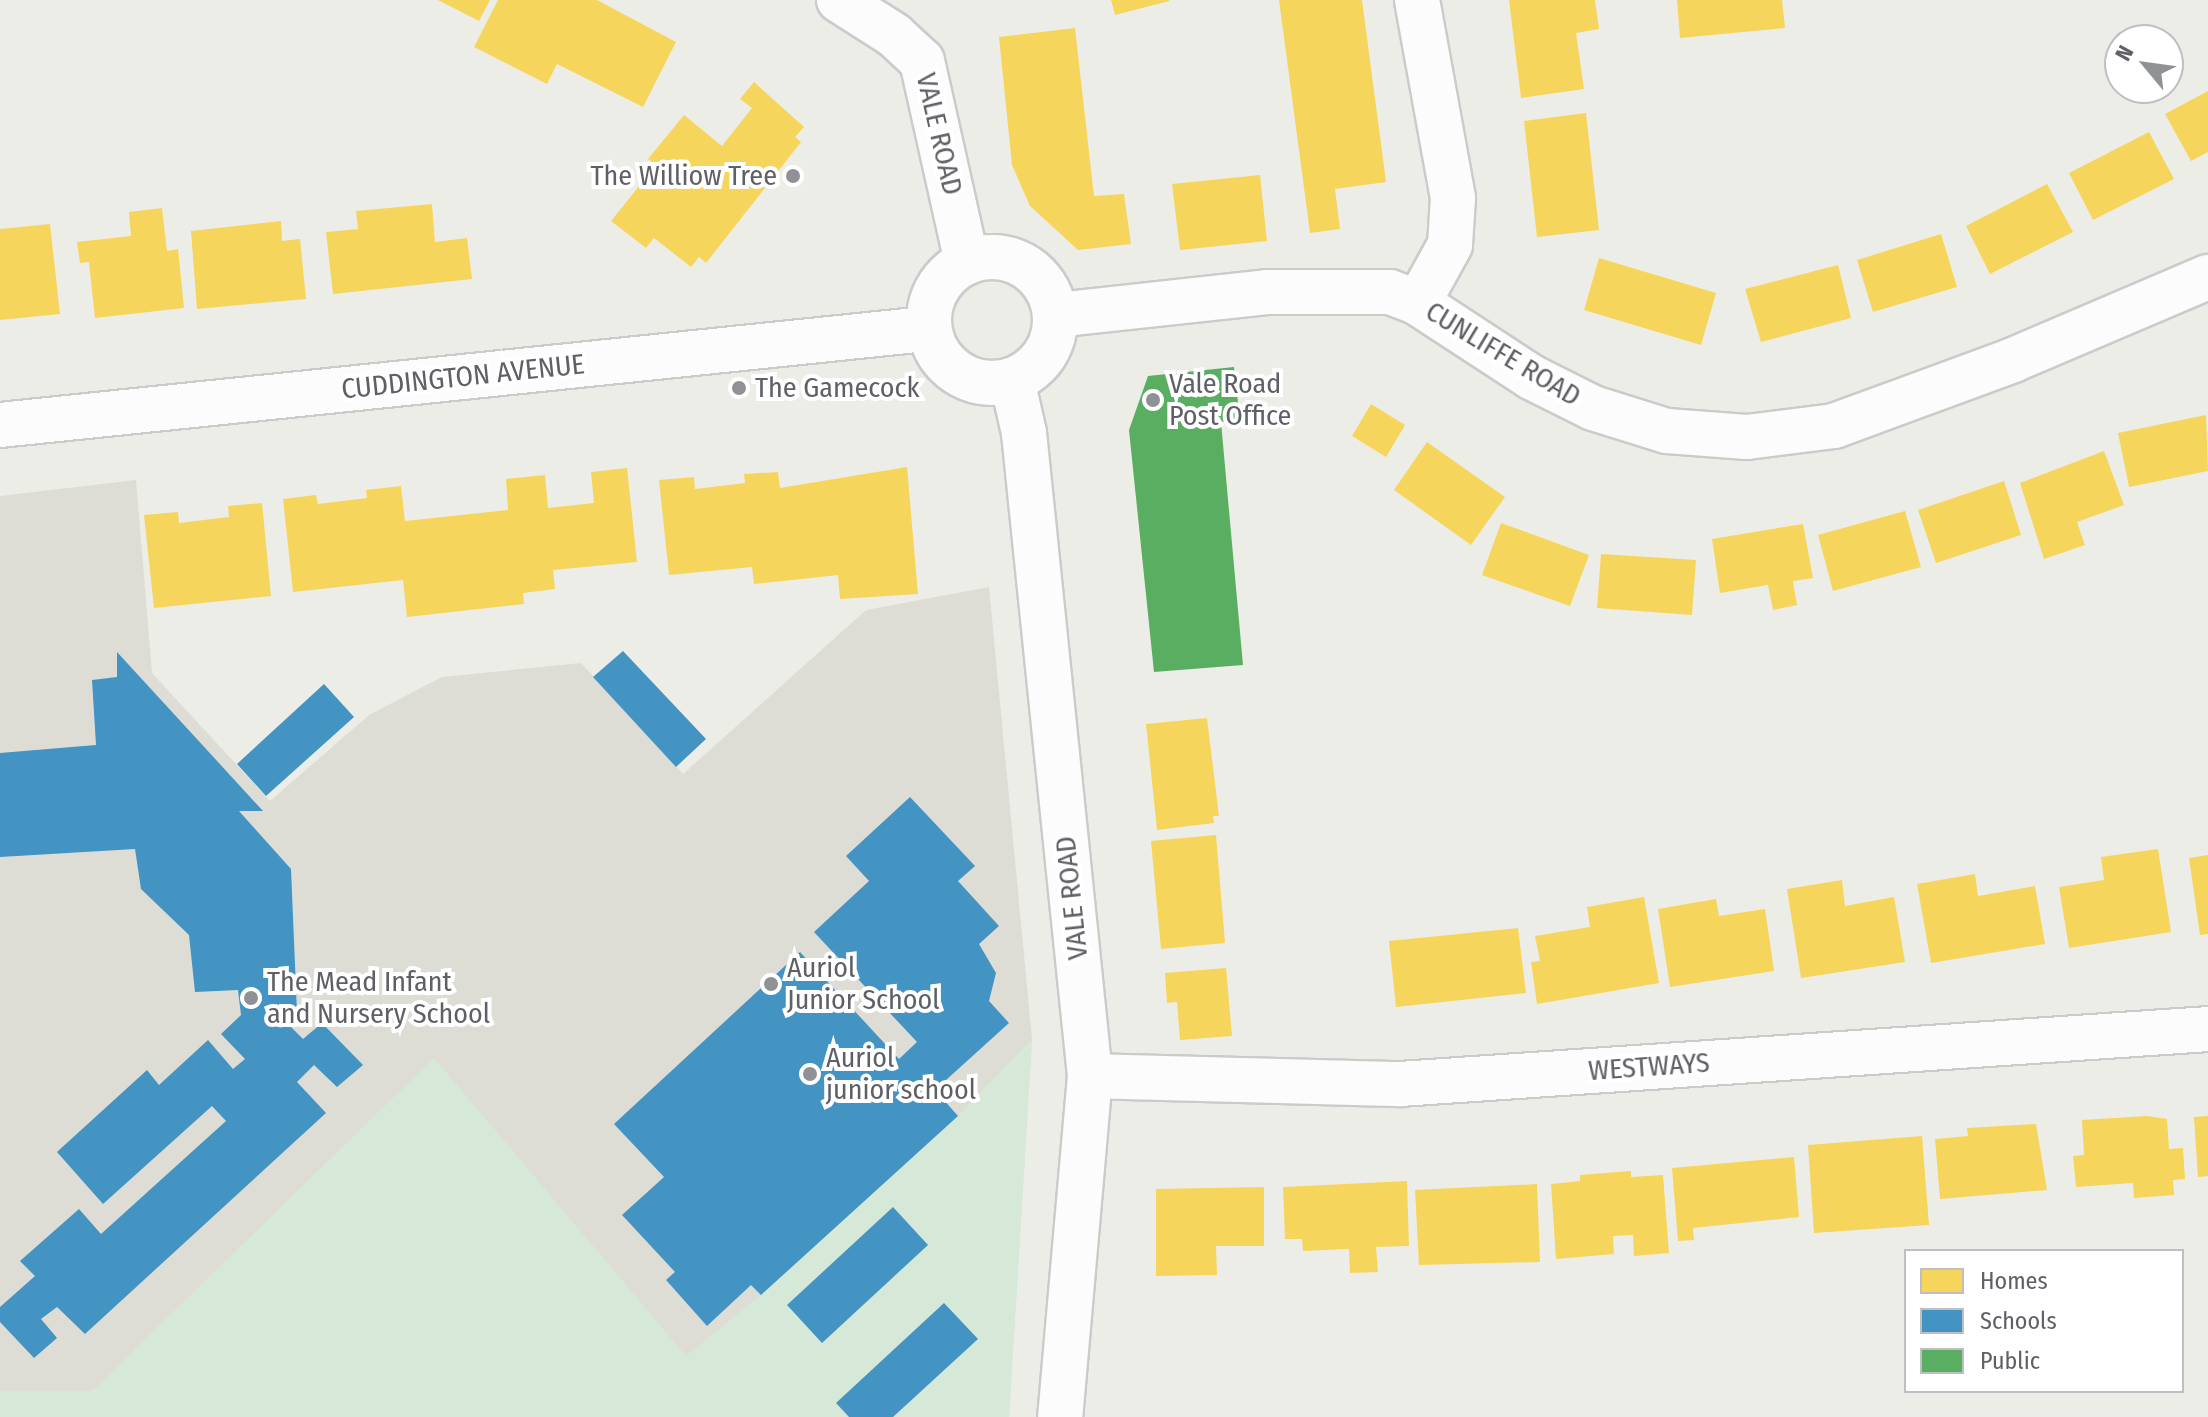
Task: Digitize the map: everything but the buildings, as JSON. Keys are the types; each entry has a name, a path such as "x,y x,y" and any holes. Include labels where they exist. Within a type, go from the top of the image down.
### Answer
{"street":[{"name":"VALE ROAD","path":"839,0 894,35 922,61 937,109 967,262"},
{"path":"1417,0 1453,198 1450,245 1418,303"},
{"path":"1006,259 1025,267 1040,280 1056,315 1049,349 1012,380 985,383 964,377 946,364 926,329 936,289 967,262 1006,259"},
{"name":"CUNLIFFE ROAD","path":"1056,315 1327,290 1390,292 1418,303 1531,377 1593,408 1667,431 1747,437 1834,426 2013,360 2208,277"},
{"name":"CUDDINGTON AVENUE","path":"0,425 926,329"},
{"name":"VALE ROAD","path":"1012,380 1024,433 1090,1076 1060,1417"},
{"name":"WESTWAYS","path":"1090,1076 1400,1084 2208,1029"}],"shaded area":[{"name":"Auriol Junior School","path":"136,480 152,673 270,801 369,715 442,677 581,663 683,774 866,610 989,587 1032,1039 1009,1417 0,1417 0,496"}],"green space":[{"path":"1032,1039 1009,1417 0,1417 0,1391 92,1391 434,1058 686,1356 761,1295 958,1116"}],"place":[{"name":"The Williow Tree","path":"793,176"},
{"name":"The Gamecock","path":"739,388"},
{"name":"Vale Road Post Office","path":"1153,400"},
{"name":"Auriol Junior School","path":"771,984"},
{"name":"The Mead Infant and Nursery School","path":"251,998"},
{"name":"Auriol junior school","path":"810,1074"}]}
